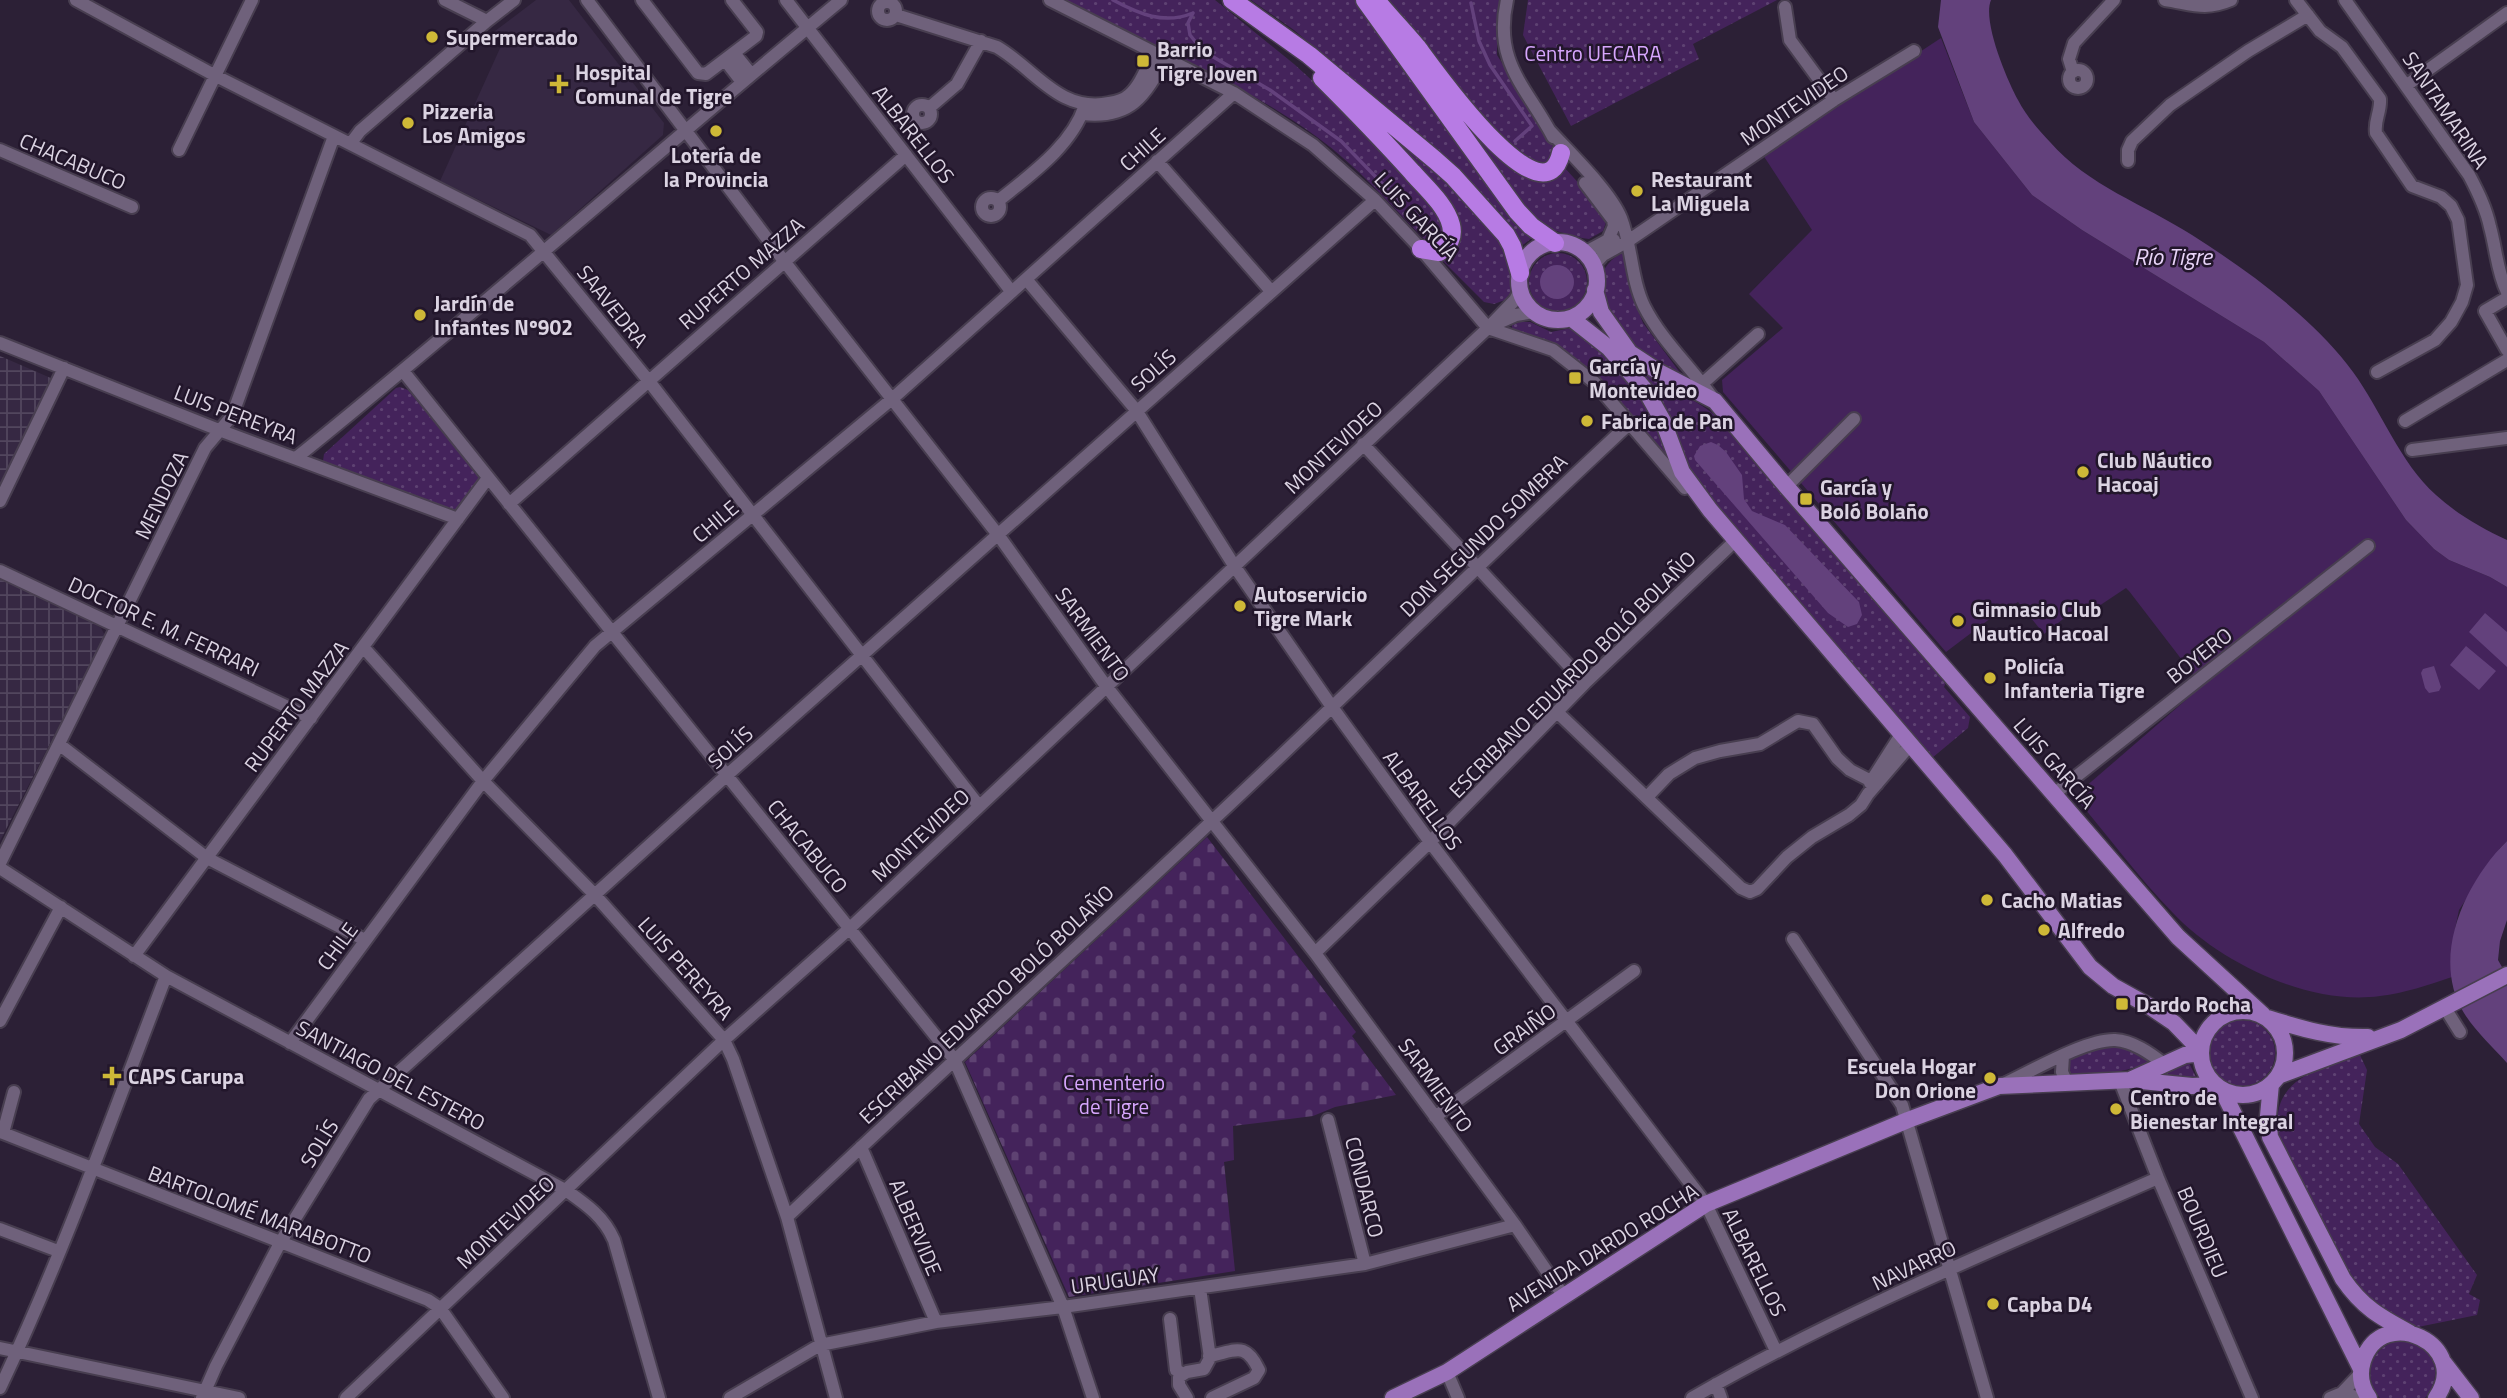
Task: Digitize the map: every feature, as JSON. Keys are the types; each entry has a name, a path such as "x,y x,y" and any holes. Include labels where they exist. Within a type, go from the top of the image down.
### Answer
{"highway":[{"path":"1232,0 1309,55 1453,176 1506,235 1512,246 1520,282"},
{"path":"1365,0 1517,211 1531,226 1555,243"},
{"path":"1375,0 1408,36 1484,130 1513,159 1532,171 1545,172 1558,164 1561,153"},
{"path":"1258,19 1376,132 1432,194 1450,221 1451,238 1448,245 1439,252 1421,249"}],"main road":[{"path":"1555,243 1575,247 1589,260 1596,282 1595,290 1587,307 1571,318 1552,320 1534,312 1523,299 1520,282 1529,256 1545,245 1555,243"},
{"name":"LUIS GARCÍA","path":"1595,290 1601,312 1630,353 1659,372 1715,401 1786,487 2178,937 2266,1017 2310,1032 2334,1036 2381,1037"},
{"path":"1571,318 1609,348 1646,391 1663,421 1682,471 1710,510 2005,855 2090,967 2113,986 2174,1023 2201,1052"},
{"path":"2219,1087 2245,1095 2255,1093 2274,1080 2450,1006 2507,975"},
{"path":"2361,1371 2219,1087 2204,1067 2201,1052 2209,1030 2223,1017 2242,1011 2266,1017 2277,1027 2285,1057 2274,1080 2268,1116 2270,1137 2354,1296 2368,1309 2430,1342 2471,1398"},
{"name":"AVENIDA DARDO ROCHA","path":"2126,1080 2185,1055 2201,1052"},
{"name":"AVENIDA DARDO ROCHA","path":"1393,1398 1447,1372 1706,1204 1908,1120 1999,1086 2126,1080 2219,1087"},
{"path":"2369,1398 2362,1383 2364,1357 2378,1340 2398,1332 2413,1333"},
{"path":"2436,1398 2444,1380 2441,1358"}],"street":[{"name":"SAAVEDRA","path":"76,0 214,75 530,235 648,380 979,806"},
{"path":"179,150 253,0"},
{"path":"445,0 487,21"},
{"path":"351,143 360,131 514,0"},
{"name":"SARMIENTO","path":"587,0 784,261 999,536 1106,687 1315,953 1515,1225 1563,1295"},
{"path":"642,0 698,74 706,75 756,36 757,32 732,0"},
{"name":"ALBARELLOS","path":"786,0 1011,291"},
{"path":"296,458 404,371 684,130 841,0"},
{"name":"LUIS GARCÍA","path":"1050,0 1234,93 1313,145 1375,200 1469,303 1488,328"},
{"name":"LUIS GARCÍA","path":"1507,0 1504,37 1509,63 1561,153 1613,220 1614,226 1608,240"},
{"path":"2073,72 2069,59 2074,43 2114,0"},
{"path":"2165,0 2200,7 2215,7 2231,0"},
{"path":"2297,0 2320,31 2342,47 2380,100 2381,110 2374,124 2376,133 2412,186 2441,197 2451,206 2458,220 2467,285 2462,302 2435,340 2377,372"},
{"name":"SANTAMARINA","path":"2345,0 2407,85 2482,198 2502,282 2507,292"},
{"path":"2407,85 2507,13 2498,0"},
{"path":"1785,7 1790,40 1833,100"},
{"path":"896,15 981,41 1009,54 1038,80 1084,110"},
{"path":"2127,161 2127,150 2132,141 2170,105 2248,51 2308,15"},
{"path":"929,108 957,84 981,41"},
{"name":"MONTEVIDEO","path":"1589,260 1603,256 1628,242 1833,100 1914,51"},
{"path":"999,201 1062,143 1084,110 1119,101 1130,95 1159,55"},
{"path":"729,57 746,78"},
{"name":"CHILE","path":"290,1043 484,781 595,646 892,399 1234,93"},
{"name":"LUIS GARCÍA","path":"1550,131 1612,202 1621,219 1644,305 1656,326 1715,401"},
{"name":"MENDOZA","path":"0,865 205,448 232,416 334,136"},
{"name":"CHACABUCO","path":"0,150 132,207"},
{"name":"RUPERTO MAZZA","path":"509,504 906,155"},
{"path":"1157,161 1271,291"},
{"name":"SOLÍS","path":"203,1395 281,1243 369,1099 726,776 1375,200"},
{"path":"1589,260 1608,240 1628,242"},
{"name":"ALBARELLOS","path":"1026,279 1136,410 1235,567 1332,707 1430,842 1706,1204 1776,1350"},
{"name":"MONTEVIDEO","path":"346,1398 724,1040 850,928 1488,328 1507,309 1520,282"},
{"path":"2507,298 2485,311 2507,350"},
{"path":"1469,303 1493,313 1507,309"},
{"name":"MONTEVIDEO","path":"1488,328 1516,315 1534,312"},
{"path":"1488,328 1553,351 1594,382 1688,492 1710,510"},
{"path":"1703,383 1758,334"},
{"name":"LUIS PEREYRA","path":"0,343 219,430 458,519"},
{"path":"2405,421 2507,360"},
{"path":"0,501 64,368"},
{"name":"CHACABUCO","path":"404,371 954,1059 1063,1307 1093,1398"},
{"path":"1786,487 1854,419"},
{"name":"DON SEGUNDO SOMBRA","path":"1212,821 1476,566 1630,423"},
{"path":"2412,450 2507,438"},
{"path":"1363,444 1585,683"},
{"name":"RUPERTO MAZZA","path":"134,956 488,478"},
{"name":"ESCRIBANO EDUARDO BOLÓ BOLAÑO","path":"1315,953 1430,842 1585,683 1736,540"},
{"name":"BOYERO","path":"2054,794 2368,545"},
{"name":"DOCTOR E. M. FERRARI","path":"0,570 311,718"},
{"name":"LUIS PEREYRA","path":"364,648 484,781 595,895 724,1040 788,1217 836,1398"},
{"path":"1557,712 1741,888 1750,891 1757,889 1787,857 1812,837 1861,805 1907,738"},
{"path":"1647,797 1669,774 1695,758 1760,744 1798,721 1813,724 1837,758 1872,786"},
{"path":"60,745 207,858 365,940"},
{"name":"ESCRIBANO EDUARDO BOLÓ BOLAÑO","path":"788,1217 954,1059 1212,821"},
{"name":"SANTIAGO DEL ESTERO","path":"0,865 166,976 567,1191 590,1206 600,1216 614,1240 659,1398"},
{"path":"0,1021 61,907"},
{"path":"1793,939 1902,1105 1987,1398"},
{"name":"GRAIÑO","path":"1435,1117 1634,971"},
{"path":"0,1388 18,1351 92,1168 166,976"},
{"path":"2450,1006 2460,1032"},
{"name":"AVENIDA DARDO ROCHA","path":"1999,1086 2082,1048 2116,1040 2138,1047 2164,1064"},
{"path":"2063,1056 2062,1072 2067,1083"},
{"name":"BOURDIEU","path":"2126,1080 2158,1178 2252,1398"},
{"name":"BARTOLOMÉ MARABOTTO","path":"14,1091 3,1133 428,1300 440,1308 503,1398"},
{"name":"CONDARCO","path":"1328,1120 1365,1264"},
{"name":"ALBERVIDE","path":"861,1147 936,1322"},
{"name":"NAVARRO","path":"1692,1398 1776,1350 1950,1269 2158,1178"},
{"name":"URUGUAY","path":"730,1398 820,1345 936,1322 1063,1307 1365,1264 1515,1225"},
{"path":"0,1229 58,1251"},
{"path":"1170,1319 1176,1370 1182,1374 1204,1369 1209,1356 1200,1288"},
{"path":"0,1348 203,1395 239,1398"},
{"path":"1209,1356 1242,1350 1251,1355 1259,1370 1254,1378 1212,1398"},
{"path":"2336,1396 2361,1371"},
{"path":"1447,1372 1458,1398"},
{"path":"1182,1374 1178,1381 1187,1398"},
{"path":"1716,1384 1721,1398"},
{"path":"2336,1396 2360,1398"}],"shaded area":[{"name":"Hospital Comunal de Tigre","path":"536,0 569,0 664,123 663,135 551,235 440,181 501,46 491,34"},
{"path":"0,356 53,379 0,486"},
{"path":"0,577 88,620 101,628 105,636 0,841"}],"green space":[{"path":"1065,0 1215,0 1294,64 1373,136 1446,224 1444,242 1432,245 1425,240 1346,160 1287,117 1225,80"},
{"path":"1251,0 1357,0 1536,235 1520,247 1381,104 1294,30"},
{"path":"1389,0 1501,0 1497,24 1497,55 1553,146 1556,157 1542,170 1492,131"},
{"name":"Centro UECARA","path":"1528,0 1777,0 1693,44 1699,59 1571,126 1523,35"},
{"name":"Club Náutico Hacoaj","path":"1941,38 1974,122 2032,195 2082,230 2264,342 2319,391 2406,520 2434,549 2449,560 2507,587 2507,841 2459,910 2452,977 2380,996 2325,994 2268,977 2241,964 2193,931 2148,885 2076,798 2077,794 2202,686 2129,591 2126,588 2087,614 2081,605 2044,634 2018,602 1991,618 1946,652 1723,392 1722,380 1783,328 1749,294 1812,230 1763,155"},
{"path":"1445,102 1517,166 1563,166 1605,212 1603,231 1589,239 1582,238 1549,229 1528,213"},
{"path":"1378,123 1425,158 1502,238 1511,260 1514,279 1511,292 1505,300 1494,304 1484,302 1437,255 1457,239"},
{"path":"1552,253 1564,253 1579,261 1587,276 1587,288 1579,303 1564,311 1552,311 1537,303 1529,288 1529,276 1537,261"},
{"path":"1623,253 1630,290 1643,323 1681,374 1659,365 1642,353 1619,331 1606,313 1600,295 1601,278 1609,263"},
{"path":"1530,322 1551,332 1571,328 1606,356 1645,404 1657,426 1666,457 1621,403 1584,365 1563,351 1518,333 1512,325"},
{"path":"1618,348 1644,370 1703,406 1730,428 1947,679 1944,687 1970,717 1968,728 1932,758 1699,485 1671,431"},
{"path":"400,387 408,390 480,478 458,509 450,509 323,461 324,454"},
{"name":"Cementerio de Tigre","path":"1207,837 1356,1032 1352,1036 1396,1095 1335,1107 1313,1116 1233,1126 1234,1160 1224,1162 1235,1271 1069,1297 965,1062"},
{"path":"2236,1020 2248,1020 2260,1025 2270,1035 2275,1053 2273,1066 2260,1081 2248,1086 2236,1086 2224,1081 2214,1071 2209,1059 2209,1047 2214,1035 2224,1025"},
{"path":"2112,1044 2127,1046 2154,1062 2096,1076 2073,1074 2064,1070 2068,1060 2087,1050"},
{"path":"2360,1055 2367,1070 2359,1124 2375,1147 2398,1164 2477,1275 2469,1294 2480,1300 2477,1315 2418,1327 2369,1300 2349,1277 2279,1138 2278,1118 2281,1102 2288,1090 2312,1072"},
{"path":"2188,1061 2197,1079 2158,1078"},
{"path":"2400,1340 2417,1344 2433,1361 2435,1376 2425,1398 2380,1398 2374,1389 2370,1372 2376,1355 2390,1343"}],"water":[{"name":"Río Tigre","path":"1941,0 1991,0 1989,10 1993,36 2013,91 2033,123 2065,157 2099,182 2174,224 2233,262 2287,303 2328,342 2353,372 2401,452 2423,482 2461,514 2507,540 2507,587 2449,560 2434,549 2406,520 2319,391 2264,342 2082,230 2032,195 1974,122 1938,27"},
{"path":"1557,265 1569,270 1574,282 1569,294 1557,299 1545,294 1540,282 1545,270"},
{"path":"1711,442 1726,452 1742,475 1744,499 1752,511 1785,525 1859,602 1862,615 1857,624 1848,627 1828,613 1695,460 1694,456 1700,446"},
{"path":"2485,613 2507,632 2507,667 2469,632"},
{"path":"2466,646 2496,671 2479,690 2450,665"},
{"path":"2434,666 2441,687 2439,691 2429,693 2421,673 2423,669"},
{"path":"2507,841 2507,920 2500,941 2498,960 2507,976 2507,1063 2464,1013 2454,992 2450,969 2457,922 2466,899 2478,877"}],"waterway":[{"path":"1113,0 1132,10 1162,18 1193,13"},
{"path":"1471,3 1479,41 1490,65 1532,126 1515,141"},
{"path":"1193,13 1188,23 1190,35 1203,51 1270,90 1341,141 1400,202"}],"place":[{"name":"Supermercado","path":"432,37"},
{"name":"Barrio Tigre Joven","path":"1143,61"},
{"name":"Hospital Comunal de Tigre","path":"559,84"},
{"name":"Pizzeria Los Amigos","path":"408,123"},
{"name":"Lotería de la Provincia","path":"716,131"},
{"name":"Restaurant La Miguela","path":"1637,191"},
{"name":"Jardín de Infantes Nº902","path":"420,315"},
{"name":"García y Montevideo","path":"1575,378"},
{"name":"Fabrica de Pan","path":"1587,421"},
{"name":"Club Náutico Hacoaj","path":"2083,472"},
{"name":"García y Boló Bolaño","path":"1806,499"},
{"name":"Autoservicio Tigre Mark","path":"1240,606"},
{"name":"Gimnasio Club Nautico Hacoal","path":"1958,621"},
{"name":"Policía Infanteria Tigre","path":"1990,678"},
{"name":"Cacho Matias","path":"1987,900"},
{"name":"Alfredo","path":"2044,930"},
{"name":"Dardo Rocha","path":"2122,1004"},
{"name":"CAPS Carupa","path":"112,1076"},
{"name":"Escuela Hogar Don Orione","path":"1990,1078"},
{"name":"Centro de Bienestar Integral","path":"2116,1109"},
{"name":"Capba D4","path":"1993,1304"}]}
